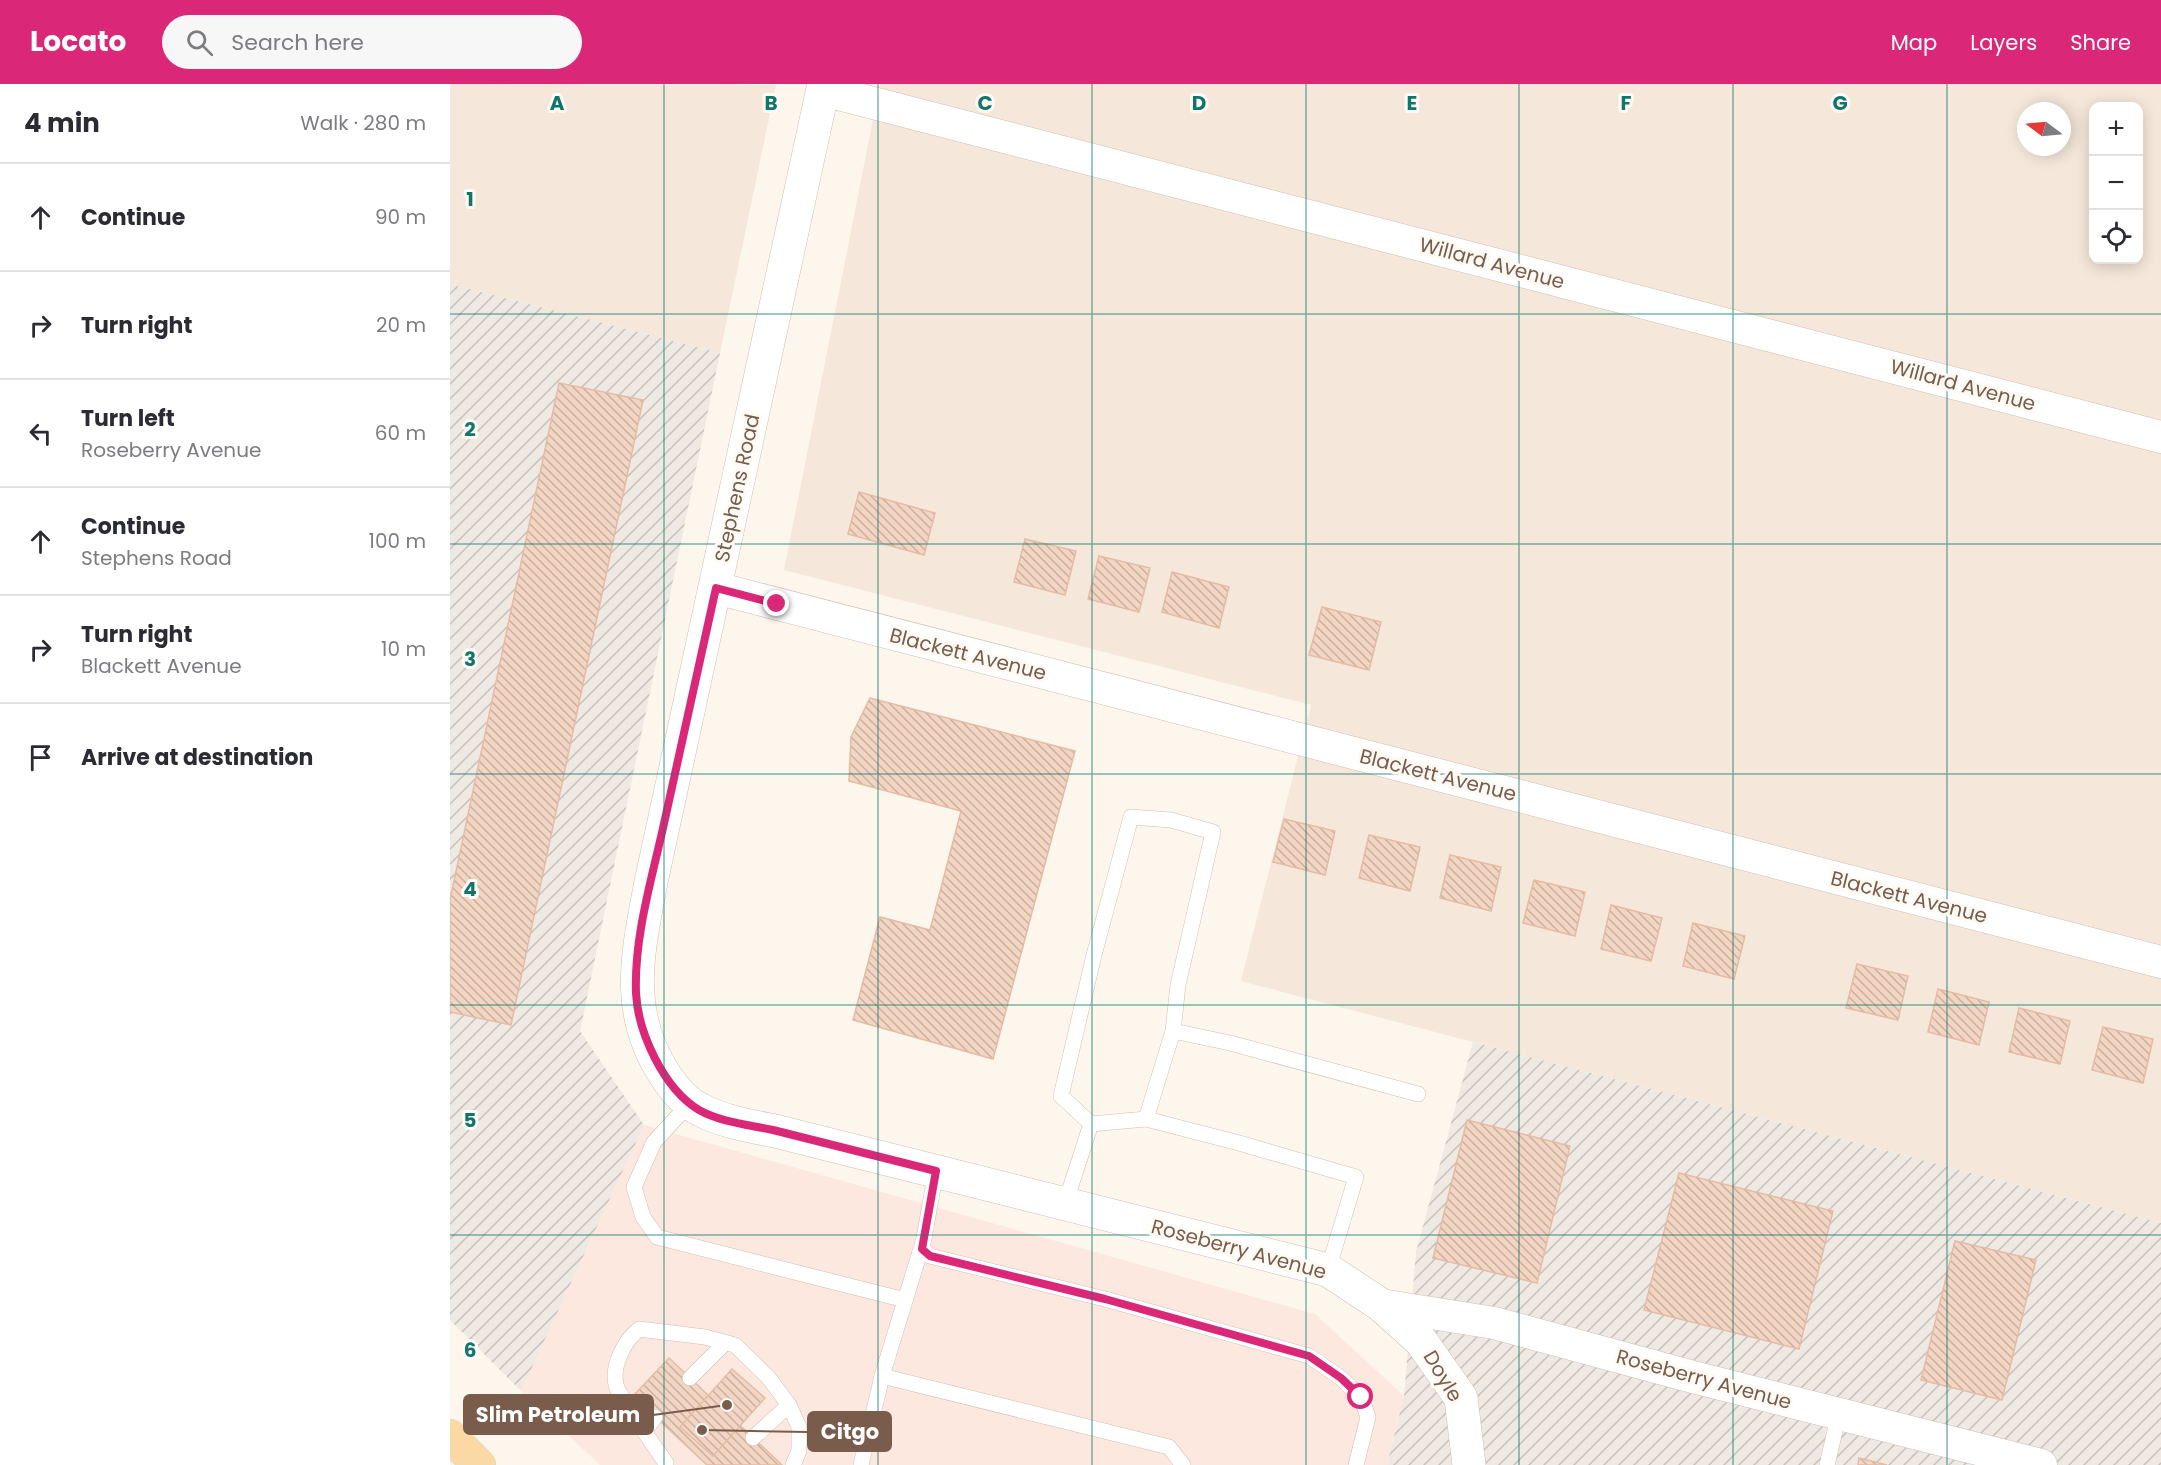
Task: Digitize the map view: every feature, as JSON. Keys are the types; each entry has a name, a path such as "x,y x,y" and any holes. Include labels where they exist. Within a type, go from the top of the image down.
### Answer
{"main road":[{"path":"450,1436 479,1465"}],"street":[{"name":"Willard Avenue","path":"820,86 2161,437"},
{"name":"Stephens Road","path":"659,1066 645,1034 636,996 637,953 716,588 820,86"},
{"name":"Blackett Avenue","path":"716,588 2161,962"},
{"name":"Roseberry Avenue","path":"659,1066 675,1090 690,1103 700,1110 734,1123 775,1131 1328,1270 1381,1305 1494,1323 2041,1465"},
{"name":"Doyle","path":"1381,1305 1421,1341 1461,1398 1469,1465"}],"lane":[{"path":"1146,1119 1173,1031 1178,985 1213,832 1171,820 1131,817 1091,966 1061,1096 1091,1124 1146,1119 1356,1177 1328,1270"},
{"path":"1173,1031 1230,1043 1418,1094"},
{"path":"690,1103 654,1142 634,1186 643,1217 657,1237 905,1300"},
{"path":"1065,1204 1091,1124"},
{"path":"936,1171 922,1249 930,1256 1105,1299 1309,1356 1341,1378 1361,1397 1368,1417 1356,1465"},
{"path":"861,1465 882,1376 924,1237"},
{"path":"666,1464 617,1388 615,1374 623,1348 629,1337 639,1329 705,1337 735,1345 768,1377 789,1404 799,1427 799,1451 793,1465"},
{"path":"690,1378 725,1343"},
{"path":"882,1376 1169,1447 1183,1465"},
{"path":"753,1438 789,1404"},
{"path":"1827,1465 1839,1414"},
{"path":"644,1432 655,1417"}],"shaded area":[{"path":"450,84 776,85 720,353 450,284"},
{"path":"880,84 2161,84 2161,1223 1241,981 1311,705 784,570"},
{"path":"450,284 720,353 580,1031 644,1125 521,1391 450,1320"},
{"path":"1473,1042 2161,1223 2161,1465 1387,1465 1404,1396 1416,1252"},
{"path":"644,1125 1315,1314 1404,1396 1387,1465 600,1465 521,1391"}],"building":[{"path":"559,383 643,400 511,1025 450,1012 450,900"},
{"path":"859,492 935,513 924,555 848,534"},
{"path":"1025,539 1076,551 1065,595 1014,582"},
{"path":"1099,556 1150,568 1139,612 1088,599"},
{"path":"1172,572 1229,587 1219,628 1162,612"},
{"path":"1322,607 1381,622 1369,670 1309,655"},
{"path":"870,698 1075,751 993,1059 853,1020 880,917 930,930 961,811 849,781 851,737"},
{"path":"1284,819 1335,831 1325,875 1273,862"},
{"path":"1369,835 1420,847 1410,891 1359,878"},
{"path":"1450,855 1501,867 1491,911 1440,898"},
{"path":"1534,880 1585,892 1575,936 1523,923"},
{"path":"1611,905 1662,918 1651,961 1601,949"},
{"path":"1693,923 1745,936 1734,979 1683,966"},
{"path":"1857,964 1908,976 1898,1020 1846,1008"},
{"path":"1938,989 1989,1002 1979,1045 1928,1032"},
{"path":"2019,1008 2070,1021 2060,1064 2009,1052"},
{"path":"2103,1027 2153,1039 2143,1083 2092,1070"},
{"path":"1467,1120 1570,1146 1537,1283 1433,1258"},
{"path":"1679,1173 1833,1211 1799,1349 1644,1310"},
{"path":"1955,1241 2036,1260 2002,1400 1921,1380"},
{"path":"669,1358 782,1465 707,1465 633,1396"},
{"path":"732,1369 765,1398 713,1456 680,1427"},
{"path":"1859,1458 1887,1465 1858,1465"}],"place":[{"name":"Slim Petroleum","path":"727,1405"},
{"name":"Citgo","path":"702,1430"}],"route":[{"path":"777,604 716,588 651,882 637,953 636,996 645,1034 659,1066 675,1090 700,1110 734,1123 936,1171 922,1249 930,1256 1105,1299 1309,1356 1341,1378 1361,1397"}]}
